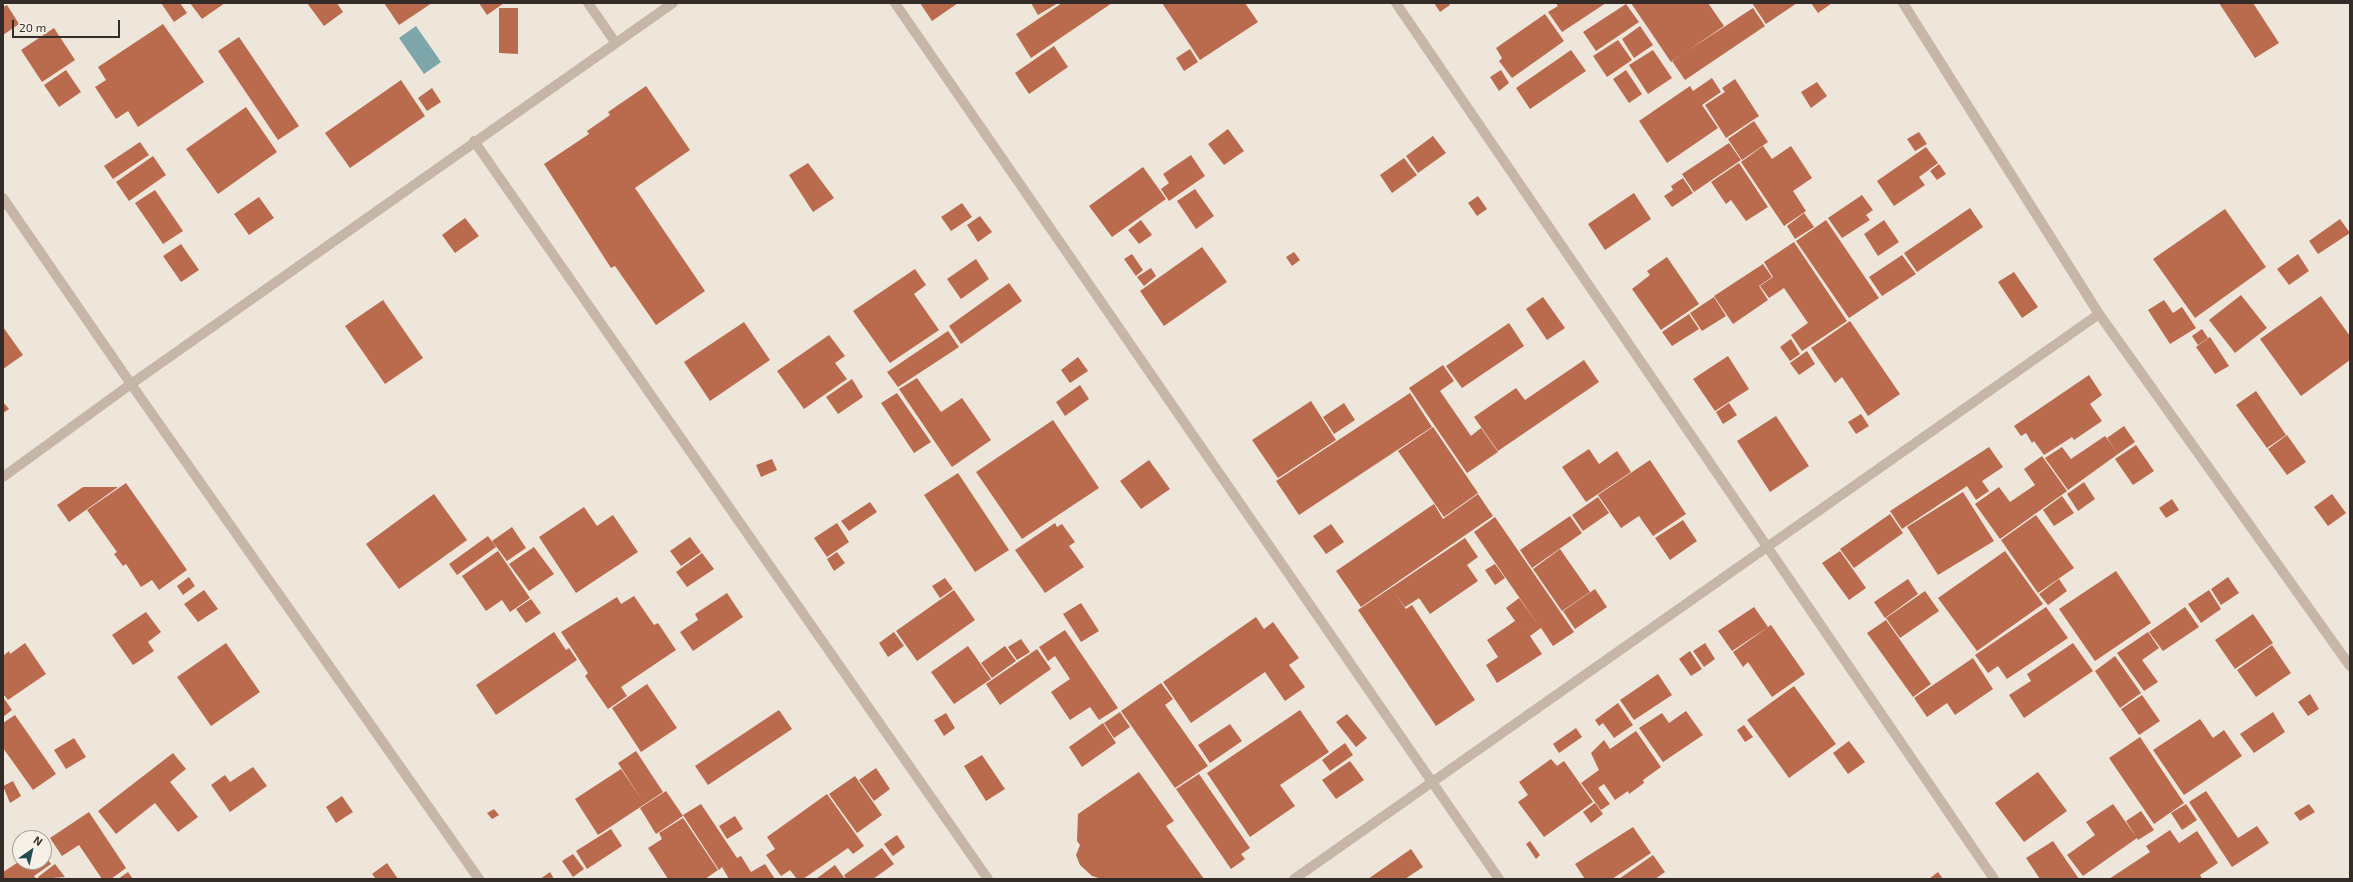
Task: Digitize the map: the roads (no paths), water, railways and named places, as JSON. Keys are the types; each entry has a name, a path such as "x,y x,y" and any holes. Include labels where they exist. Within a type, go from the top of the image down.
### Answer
{"street":[{"path":"588,3 615,42"},
{"path":"3,478 131,384 474,141 673,3"},
{"path":"895,3 1499,879"},
{"path":"1396,3 1994,879"},
{"path":"1907,4 2099,314 2350,666"},
{"path":"474,141 988,879"},
{"path":"3,198 131,384 479,879"},
{"path":"1294,879 1432,780 2099,314"}],"water":[{"path":"416,26 441,62 424,74 399,38"}]}
